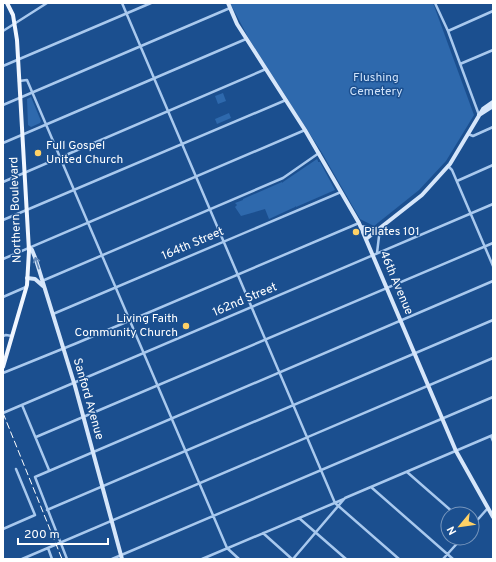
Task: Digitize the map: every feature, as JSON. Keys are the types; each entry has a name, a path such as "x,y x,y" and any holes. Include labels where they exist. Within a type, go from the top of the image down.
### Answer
{"main road":[{"name":"Northern Boulevard","path":"3,367 27,286 29,247 17,40 15,23 12,12 7,3"}],"street":[{"path":"3,31 47,3"},
{"path":"122,3 335,502 399,559"},
{"path":"3,66 151,3"},
{"name":"46th Avenue","path":"228,3 237,24 319,153 375,254 387,288 456,451 493,517"},
{"path":"435,3 448,31 479,116"},
{"path":"3,104 230,8"},
{"path":"448,31 493,11"},
{"path":"3,143 246,39"},
{"path":"460,64 493,50"},
{"path":"3,182 266,69"},
{"path":"20,80 27,80 227,548 239,559"},
{"path":"3,220 286,100"},
{"path":"366,239 422,195 448,166 483,108 493,102"},
{"path":"479,116 493,106"},
{"path":"468,134 473,136 493,127"},
{"path":"3,259 305,130"},
{"path":"27,278 35,279 41,282 283,178 319,153"},
{"path":"448,166 452,170 457,181 493,266"},
{"path":"457,181 493,166"},
{"name":"164th Street","path":"52,314 341,192"},
{"name":"162nd Street","path":"3,413 493,204"},
{"path":"3,373 238,274 360,225 379,229"},
{"path":"375,254 379,229"},
{"path":"36,437 493,243"},
{"name":"Sanford Avenue","path":"29,247 32,250 74,383 121,557"},
{"path":"67,559 35,477 493,281"},
{"path":"3,297 27,286"},
{"path":"47,510 493,320"},
{"path":"3,336 12,336"},
{"path":"22,559 493,358"},
{"path":"112,559 121,557 493,396"},
{"path":"22,405 50,470"},
{"path":"202,559 210,558 227,548 492,436 493,441"},
{"path":"3,529 35,515 16,469"},
{"path":"407,472 446,506"},
{"path":"371,487 453,559"},
{"path":"263,533 292,559 345,498"},
{"path":"480,517 488,508"},
{"path":"299,518 346,559"},
{"path":"443,559 454,546"},
{"path":"48,548 52,559"}],"green space":[{"name":"Flushing Cemetery","path":"230,3 433,3 474,115 446,161 419,190 374,226 360,219 322,153 249,39"},
{"path":"223,93 226,101 218,104 215,96"},
{"path":"31,97 41,121 40,123 31,127 28,125 27,99"},
{"path":"229,113 231,118 217,124 215,119"},
{"path":"317,159 335,190 296,207 295,206 269,219 265,209 241,216 235,207 237,205 235,203 243,199 282,182 283,183"}],"railway":[{"path":"3,413 62,559"}],"place":[{"name":"Full Gospel United Church","path":"38,153"},
{"name":"Pilates 101","path":"356,232"},
{"name":"Living Faith Community Church","path":"186,326"}]}
